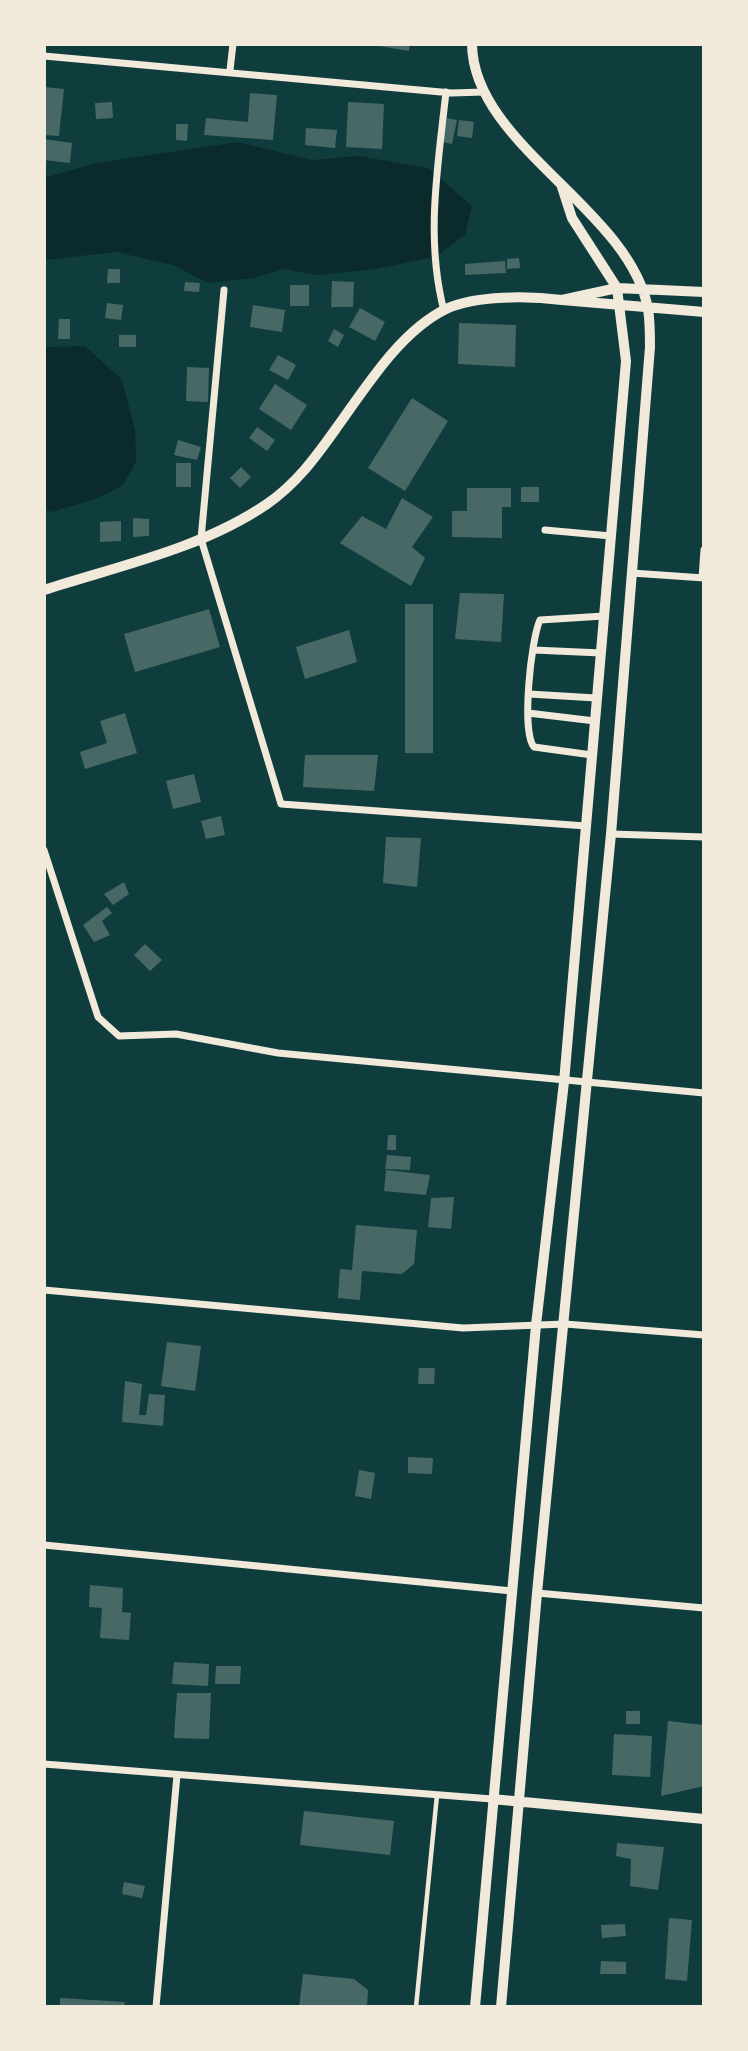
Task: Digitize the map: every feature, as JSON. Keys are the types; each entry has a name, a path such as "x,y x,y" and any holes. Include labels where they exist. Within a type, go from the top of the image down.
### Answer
{"street":[{"path":"230,71 233,44"},
{"path":"472,44 484,92 505,122 608,236 640,288 648,307 650,347 611,834 537,1593 501,2007"},
{"path":"44,56 446,92 484,92"},
{"path":"444,311 435,277 433,244 446,92"},
{"path":"475,2007 536,1325 564,1082 626,361 617,288 572,218 561,184"},
{"path":"562,300 617,288 704,292"},
{"path":"224,290 201,539 281,804 586,826"},
{"path":"44,590 201,539 267,504 303,474 358,397 405,341 426,321 444,311 493,299 562,300 704,312"},
{"path":"545,530 611,536"},
{"path":"632,573 703,578 704,550"},
{"path":"592,755 534,747 528,734 529,694 540,620 604,617"},
{"path":"534,650 600,653"},
{"path":"529,694 596,698"},
{"path":"528,713 595,721"},
{"path":"611,834 704,837"},
{"path":"44,850 98,1017 119,1036 176,1034 278,1053 564,1082 704,1093"},
{"path":"44,1290 463,1328 565,1324 704,1335"},
{"path":"44,1545 512,1591"},
{"path":"537,1593 704,1608"},
{"path":"44,1764 518,1801 704,1819"},
{"path":"156,2007 177,1775"}],"lane":[{"path":"416,2007 437,1796"}],"water":[{"path":"237,142 312,160 359,156 428,168 472,206 465,235 435,257 375,269 316,275 285,269 253,278 208,283 173,265 116,252 44,260 44,178 97,163"},
{"path":"85,346 122,380 135,430 136,462 122,486 98,498 52,512 44,510 44,347"}],"building":[{"path":"367,44 410,44 409,51"},
{"path":"44,87 64,89 59,136 44,135"},
{"path":"250,93 277,95 273,140 204,135 206,118 248,122"},
{"path":"112,102 113,118 96,119 95,103"},
{"path":"348,102 384,104 382,149 346,147"},
{"path":"447,118 457,120 452,144 442,142"},
{"path":"459,120 474,122 472,138 457,136"},
{"path":"176,124 188,124 187,141 176,140"},
{"path":"306,128 337,130 335,148 305,145"},
{"path":"44,139 72,143 70,163 44,160"},
{"path":"519,258 520,268 507,269 507,259"},
{"path":"505,261 506,273 465,275 465,264"},
{"path":"108,269 120,269 120,283 107,283"},
{"path":"332,281 354,282 353,307 331,307"},
{"path":"185,282 200,283 199,292 184,291"},
{"path":"290,285 309,285 309,306 290,306"},
{"path":"107,303 123,305 121,320 105,318"},
{"path":"253,305 285,310 282,332 250,327"},
{"path":"360,308 385,322 375,341 349,327"},
{"path":"59,319 70,319 70,339 58,339"},
{"path":"459,323 516,325 515,367 458,364"},
{"path":"334,329 344,335 338,347 328,341"},
{"path":"119,335 136,335 136,347 119,347"},
{"path":"278,355 296,365 288,380 269,370"},
{"path":"187,367 209,368 208,402 186,401"},
{"path":"275,384 307,405 291,430 259,409"},
{"path":"412,398 448,421 405,491 368,468"},
{"path":"257,427 275,440 267,451 249,438"},
{"path":"178,440 201,447 197,460 174,455"},
{"path":"176,463 191,463 191,487 176,487"},
{"path":"241,467 251,477 240,488 230,478"},
{"path":"521,487 539,487 539,502 521,502"},
{"path":"467,488 511,488 511,507 502,507 502,538 452,537 452,511 467,511"},
{"path":"402,498 433,517 412,547 425,558 411,586 340,543 362,516 386,529"},
{"path":"133,518 149,519 149,536 133,537"},
{"path":"121,521 121,541 100,542 100,522"},
{"path":"460,593 504,594 501,642 455,639"},
{"path":"405,604 433,604 433,753 405,753"},
{"path":"209,609 220,647 135,672 124,634"},
{"path":"349,630 357,662 305,679 296,647"},
{"path":"125,713 137,753 85,769 80,752 107,743 100,721"},
{"path":"305,755 378,755 374,791 303,787"},
{"path":"194,774 201,802 173,809 166,781"},
{"path":"221,816 225,835 206,839 201,821"},
{"path":"386,837 421,838 417,887 383,883"},
{"path":"124,882 129,894 113,905 104,894"},
{"path":"107,907 112,913 102,921 110,935 94,942 83,925"},
{"path":"145,944 162,960 150,971 134,955"},
{"path":"388,1135 396,1135 396,1150 387,1150"},
{"path":"387,1155 411,1157 410,1170 385,1169"},
{"path":"386,1170 430,1175 426,1195 384,1191"},
{"path":"454,1197 451,1229 428,1227 431,1198"},
{"path":"356,1225 417,1230 414,1264 402,1274 362,1271 360,1300 338,1298 340,1269 352,1270"},
{"path":"167,1342 201,1346 195,1391 161,1386"},
{"path":"419,1368 435,1368 434,1384 418,1384"},
{"path":"125,1381 142,1384 139,1415 146,1415 149,1394 165,1395 163,1426 122,1422"},
{"path":"408,1457 433,1458 432,1474 408,1473"},
{"path":"359,1470 375,1473 371,1499 355,1496"},
{"path":"90,1585 123,1588 122,1612 131,1613 129,1640 100,1638 102,1608 89,1607"},
{"path":"174,1662 209,1664 208,1686 172,1684"},
{"path":"216,1666 241,1666 240,1684 215,1684"},
{"path":"177,1693 211,1693 209,1739 174,1738"},
{"path":"626,1711 640,1711 640,1724 626,1724"},
{"path":"668,1721 704,1725 704,1786 661,1796"},
{"path":"614,1734 652,1736 650,1777 612,1775"},
{"path":"304,1811 394,1821 390,1855 300,1845"},
{"path":"617,1843 664,1847 658,1890 630,1886 631,1859 616,1856"},
{"path":"124,1882 145,1886 142,1898 122,1894"},
{"path":"669,1918 692,1920 687,1981 665,1979"},
{"path":"625,1924 626,1936 602,1938 601,1925"},
{"path":"601,1961 626,1962 626,1974 600,1974"},
{"path":"303,1974 354,1979 368,1990 367,2007 299,2007"},
{"path":"60,1998 125,2002 124,2007 60,2007"}]}
